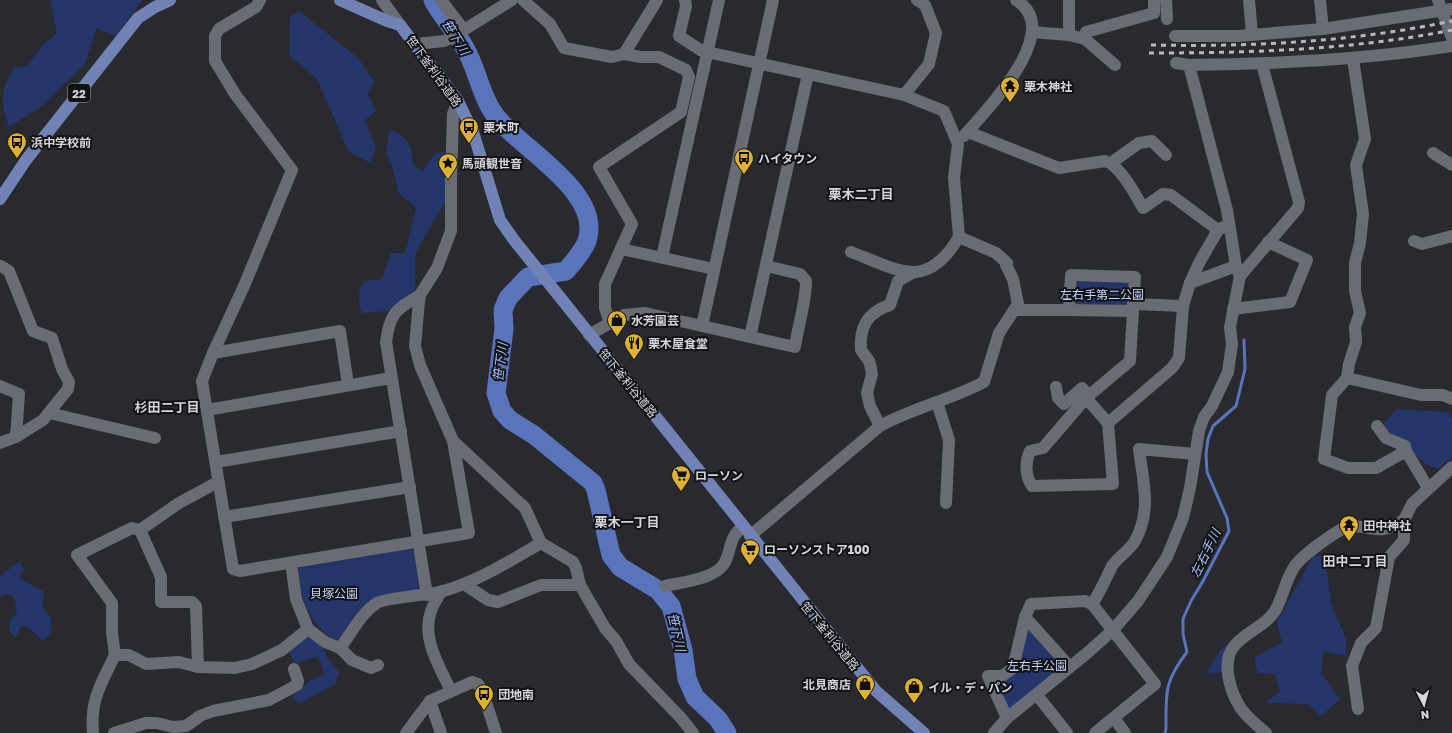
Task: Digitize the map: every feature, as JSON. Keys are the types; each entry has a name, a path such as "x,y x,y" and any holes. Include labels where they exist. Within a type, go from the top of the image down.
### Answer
{"main road":[{"name":"22","path":"0,199 26,160 138,18 155,7 170,0"},
{"path":"340,0 387,21 400,25"},
{"name":"笹下釜利谷道路","path":"400,25 458,101 473,132 500,220 589,335 876,692 924,733"}],"street":[{"path":"260,0 256,7 219,29 215,36 215,61 235,94 292,170 244,286 212,353 202,382 233,569 240,571 469,533 453,442 427,384 415,346 420,295"},
{"name":"笹下釜利谷道路","path":"382,0 400,25"},
{"path":"441,0 463,29"},
{"path":"416,44 444,41 451,38 463,29 512,0"},
{"path":"523,0 550,24 564,48 612,57 631,53 659,57 686,70 689,77 680,112 600,167 632,224 605,284 605,308 610,323"},
{"path":"631,53 657,0"},
{"path":"685,0 686,6 679,36 702,51 904,95 944,111 958,144 954,178 959,237 949,254 935,267 912,273 898,281 890,305 879,308 870,314 863,330 861,350 869,361 872,374 867,393 870,406 880,426"},
{"path":"662,257 719,0"},
{"path":"702,326 773,0"},
{"path":"904,95 929,64 938,28 926,5 917,0"},
{"path":"958,144 1013,79 1020,67 1032,32 1031,15 1024,5 1016,0"},
{"path":"1069,0 1069,35"},
{"path":"1085,39 1086,32 1110,27 1154,13 1154,0"},
{"path":"1166,0 1167,19"},
{"path":"1249,0 1252,34"},
{"path":"1320,0 1323,29"},
{"path":"1175,36 1252,34 1323,29 1444,9 1452,38"},
{"path":"1110,27 1128,30"},
{"path":"1032,32 1069,35 1085,39 1115,65"},
{"path":"1176,63 1189,65 1262,64 1353,59 1452,46"},
{"path":"1353,59 1365,139 1356,165 1363,214 1360,244 1356,263 1355,291 1360,314 1356,327 1356,342 1349,364 1347,378 1332,394 1324,459 1348,468 1376,468 1406,451"},
{"path":"1190,283 1238,271 1268,242 1298,208 1299,202 1262,64"},
{"path":"994,733 1007,718 1113,630 1138,601 1167,557 1183,518 1190,488 1199,431 1204,417 1212,406 1228,372 1232,344 1230,327 1238,271 1229,224 1189,65"},
{"path":"750,337 808,74"},
{"path":"427,595 386,342 388,326 398,309 420,295 437,268 451,231 450,178 453,114 458,101"},
{"path":"968,132 1059,168 1105,162 1111,163 1128,182 1143,208 1163,194 1171,195 1218,230"},
{"path":"1111,163 1139,143 1152,141 1166,155"},
{"path":"1433,153 1452,165"},
{"path":"1108,423 1172,368 1179,358 1183,306 1190,283 1198,262 1218,230 1229,224"},
{"path":"1414,241 1422,244 1452,236"},
{"path":"665,586 708,576 718,570 725,563 736,532 747,532 880,426 901,415 966,392 984,382 999,333 1018,304 1017,294 1013,279 1006,265 1007,263 996,253 959,237"},
{"path":"1233,309 1290,302 1307,260 1268,242"},
{"path":"621,248 714,269"},
{"path":"851,252 912,273"},
{"path":"0,443 16,437 43,420 68,389 69,382 62,369 52,338 33,331 9,272 1,266"},
{"path":"589,335 624,315 645,313 795,347 801,310 806,295 806,281 800,274 766,266"},
{"path":"1056,387 1058,398 1064,404 1082,388 1087,397 1108,423 1113,484 1032,486 1028,480 1026,459 1030,451 1043,448 1087,397 1130,361 1135,276 1071,275 1070,310"},
{"path":"1015,310 1070,310 1183,306"},
{"path":"212,353 340,331 348,385"},
{"path":"207,410 391,378"},
{"path":"1347,378 1421,395 1443,395 1452,399"},
{"path":"0,386 19,394 16,437"},
{"path":"937,402 949,440 946,503"},
{"path":"49,413 155,438"},
{"path":"1377,426 1386,438 1405,446 1406,451 1428,488"},
{"path":"216,462 401,431"},
{"path":"453,442 524,508 541,543 573,562 580,586 605,628 616,641 629,664 681,718 693,733"},
{"path":"1092,604 1102,590 1113,565 1134,543 1144,520 1146,503 1139,448 1195,454"},
{"path":"1358,709 1352,666 1361,643 1376,628 1389,556 1404,540 1404,520 1412,504 1428,488 1450,474"},
{"path":"93,733 92,721 95,696 115,655 112,634 112,603 77,555 132,528 140,530 179,503 218,482"},
{"path":"224,517 410,487"},
{"path":"1266,733 1240,708 1230,685 1229,658 1235,644 1266,622 1274,612 1282,597 1293,568 1301,558 1344,528 1391,528 1404,520"},
{"path":"140,530 160,577 161,602 192,602 196,606 198,667"},
{"path":"340,648 364,615 377,603 427,595 464,584 485,576 541,543"},
{"path":"291,563 296,599 308,629 325,642 340,648 352,660 371,668 378,665"},
{"path":"464,584 488,600 498,602 541,585 580,586"},
{"path":"441,591 431,611 428,627 431,647 451,691"},
{"path":"1007,718 988,676 1002,676 1013,668 1025,617 1032,604 1085,601 1092,604 1155,684 1095,733"},
{"path":"1025,617 1070,667"},
{"path":"115,655 129,655 146,664 179,662 198,667 225,669 252,664 282,650 308,629"},
{"path":"114,733 146,723 157,723 173,727 186,726 200,716 213,711 269,700 297,685 298,681 294,669"},
{"path":"406,733 430,701 472,682 478,684 496,733"},
{"path":"1037,694 1067,733"},
{"path":"430,701 441,733"},
{"path":"1114,718 1125,733"}],"green space":[{"path":"50,0 142,0 116,36 96,28 85,64 42,106 9,127 4,110 3,96 9,76 14,68 27,66 42,46 57,33"},
{"path":"299,11 358,58 374,81 368,94 376,110 365,120 376,148 370,163 349,152 317,79 289,55 290,17"},
{"path":"389,131 395,131 405,139 410,146 414,166 423,171 435,153 447,152 449,195 418,248 415,258 415,294 388,311 362,313 359,297 360,289 364,281 382,279 391,253 405,253 416,207 399,194 393,169 386,152"},
{"name":"左右手第二公園","path":"1125,281 1130,284 1129,302 1125,306 1077,306 1074,301 1075,284 1079,282"},
{"path":"1396,409 1448,412 1452,420 1452,457 1438,469 1427,465 1382,426"},
{"name":"貝塚公園","path":"411,549 415,553 421,587 416,591 374,598 354,616 339,639 332,639 316,623 304,600 298,569 301,567"},
{"path":"1325,555 1331,603 1346,639 1346,656 1323,651 1321,673 1340,699 1321,716 1308,704 1265,703 1280,692 1275,674 1258,673 1254,658 1282,642 1277,622 1313,556"},
{"path":"20,561 24,569 19,578 44,592 42,606 51,619 51,634 43,640 30,629 21,625 16,637 10,633 9,622 17,613 14,596 5,594 0,597 0,576"},
{"name":"左右手公園","path":"1026,626 1061,664 1061,670 1010,708 1006,707 995,684 997,680 1003,680"},
{"path":"309,637 323,646 327,658 339,672 335,684 301,703 294,700 293,696 311,680 324,674 317,657 295,663 289,652 296,644"},
{"path":"1225,645 1231,648 1224,672 1206,674 1220,651"}],"waterway":[{"name":"笹下川","path":"433,0 465,48 492,111 510,131 558,174 572,189 583,206 589,223 587,241 566,271 528,277 508,298 503,310 504,329 496,393 502,411 510,420 534,435 593,483 596,490 611,555 620,567 658,590 671,606 683,650 687,679 695,697 718,719 727,733"},
{"name":"左右手川","path":"1165,733 1166,706 1170,680 1179,662 1187,652 1183,634 1183,619 1191,601 1229,531 1227,518 1207,472 1206,454 1208,439 1213,426 1236,406 1245,369 1244,340"}],"railway":[{"path":"1151,45 1227,45 1302,42 1377,34 1452,21"},
{"path":"1149,53 1301,49 1377,42 1452,30"}],"place":[{"name":"栗木神社","path":"1010,103"},
{"name":"栗木町","path":"469,144"},
{"name":"浜中学校前","path":"17,159"},
{"name":"ハイタウン","path":"744,175"},
{"name":"馬頭観世音","path":"448,180"},
{"name":"水芳園芸","path":"617,337"},
{"name":"栗木屋食堂","path":"634,360"},
{"name":"ローソン","path":"681,492"},
{"name":"田中神社","path":"1349,542"},
{"name":"ローソンストア100","path":"750,566"},
{"name":"北見商店","path":"865,701"},
{"name":"イル・デ・パン","path":"914,704"},
{"name":"団地南","path":"484,711"}],"district":[{"name":"栗木二丁目","path":"861,194"},
{"name":"杉田二丁目","path":"167,407"},
{"name":"栗木一丁目","path":"627,522"},
{"name":"田中二丁目","path":"1355,561"}]}
